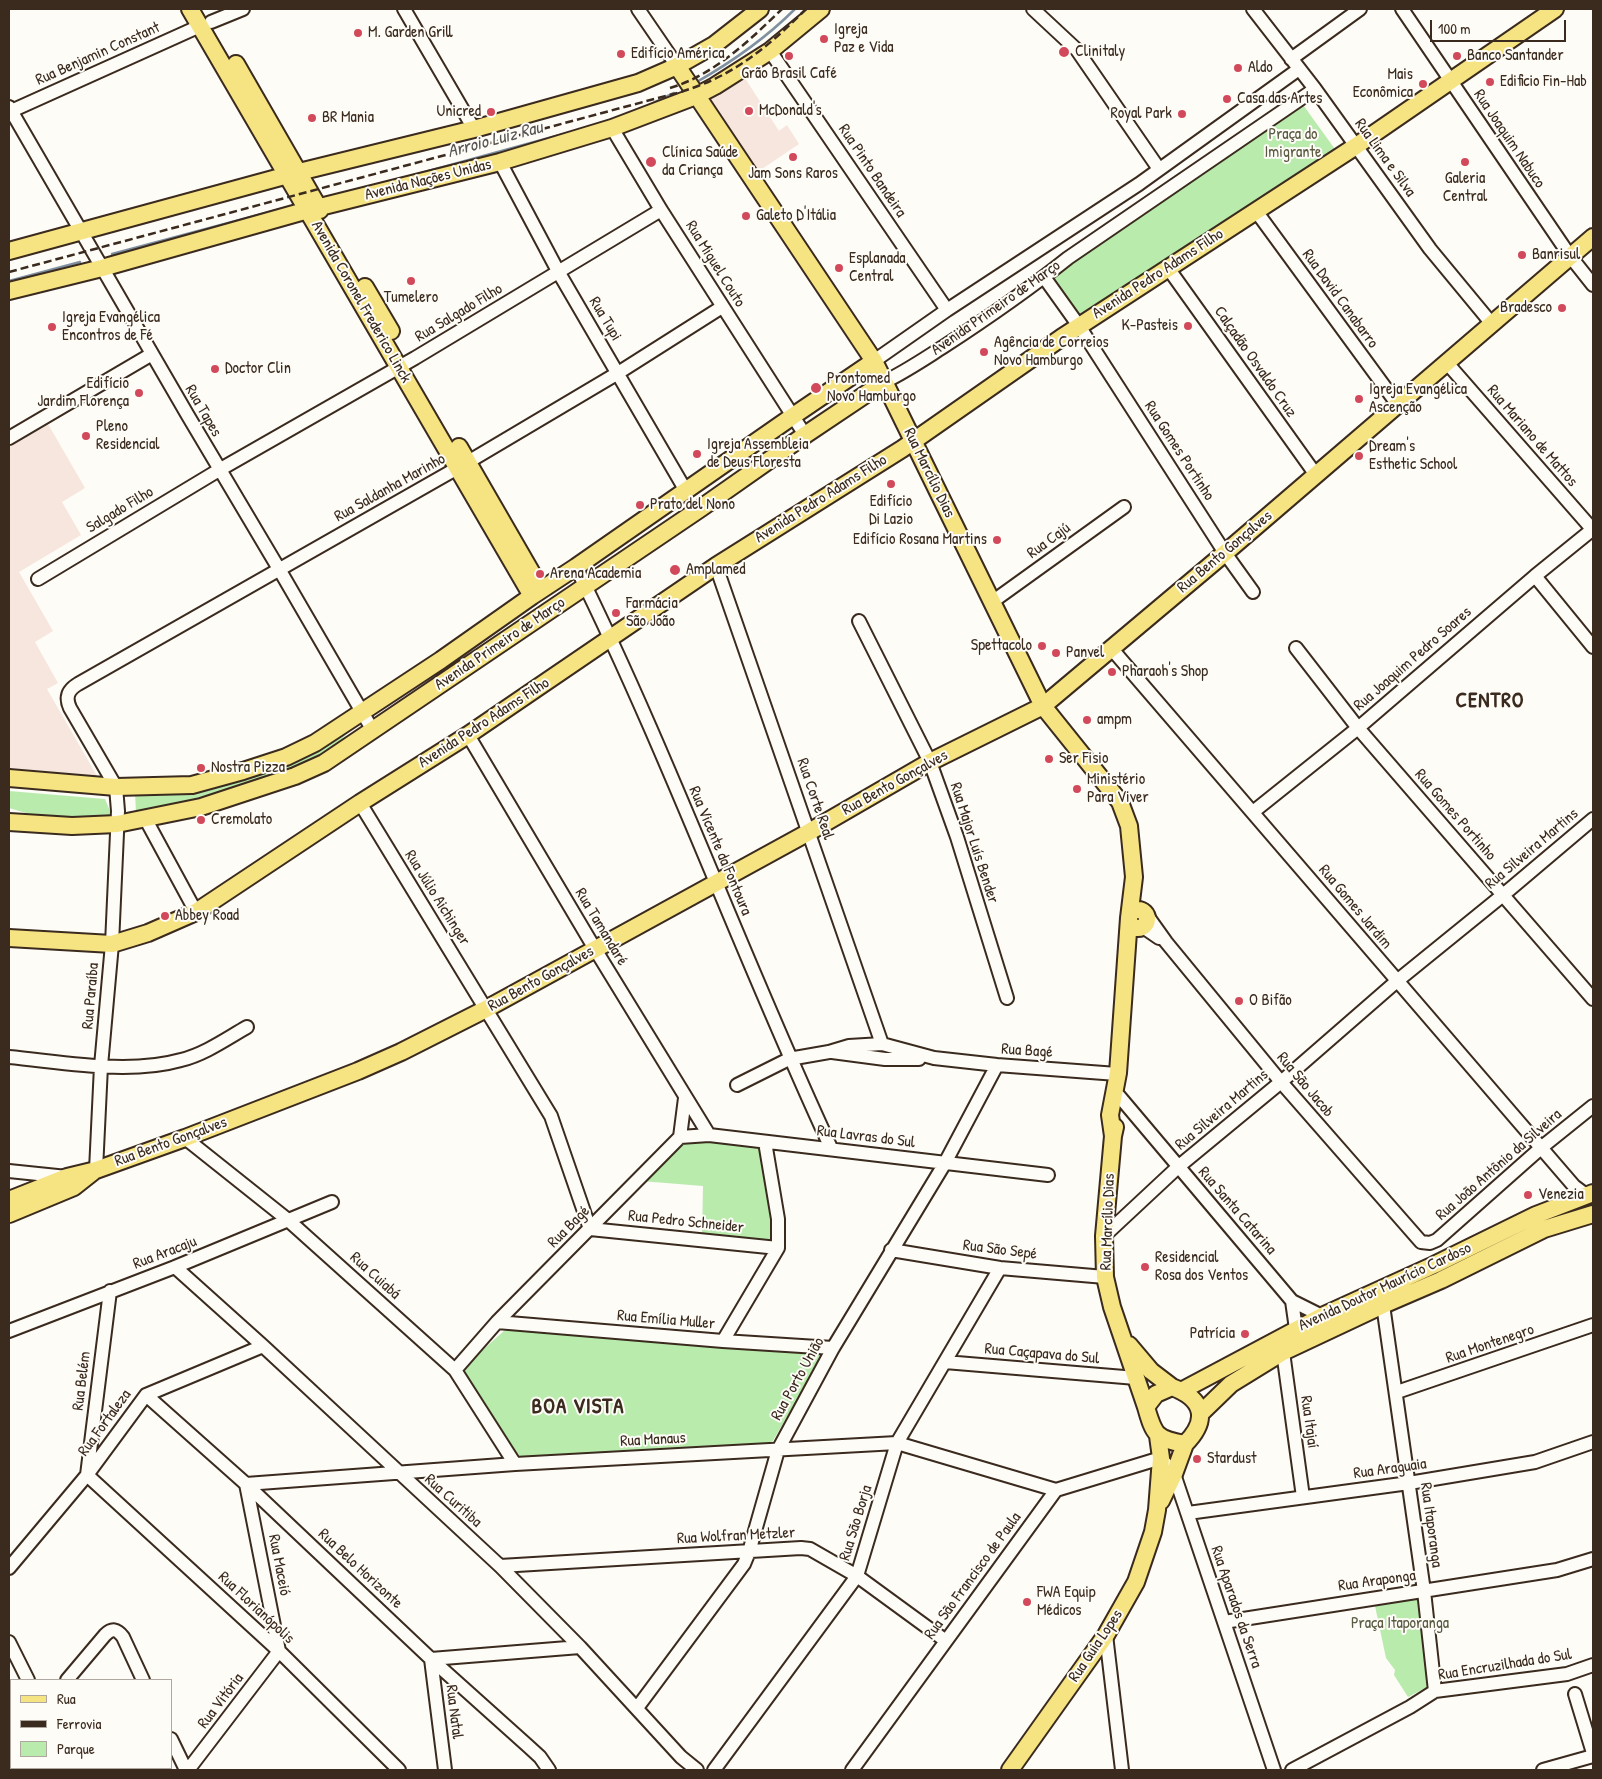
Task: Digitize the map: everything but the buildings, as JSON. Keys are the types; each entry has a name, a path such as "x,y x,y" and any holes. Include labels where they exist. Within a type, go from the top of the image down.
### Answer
{"main road":[{"name":"Avenida Coronel Frederico Linck","path":"190,9 205,19 536,593"},
{"path":"9,251 294,174 474,129 638,83 677,66 714,45 760,9"},
{"name":"Avenida Nações Unidas","path":"9,291 102,268 313,209 500,162 612,128 696,96 770,51 821,9"},
{"name":"Avenida Pedro Adams Filho","path":"9,938 112,944 148,933 196,912 468,734 716,566 912,441 1079,326 1356,146 1555,9"},
{"name":"Rua Marcílio Dias","path":"677,66 874,361 1043,706 1120,802 1129,826 1140,920 1127,958 1117,1074 1110,1115 1113,1136"},
{"name":"Rua Bento Gonçalves","path":"9,1200 66,1177 96,1170 185,1138 379,1062 429,1039 809,832 930,762 1043,706 1398,406 1593,237"},
{"name":"Avenida Primeiro de Março","path":"9,778 116,787 192,785 286,757 315,743 441,660 874,361"},
{"name":"Avenida Primeiro de Março","path":"13,822 72,826 118,824 201,807 295,776 324,763 884,382"},
{"name":"Rua Marcílio Dias","path":"1117,1074 1118,1116 1113,1136 1104,1236 1105,1277 1146,1407"},
{"name":"Rua Bento Gonçalves","path":"9,1214 74,1188 96,1170"},
{"name":"Avenida Doutor Maurício Cardoso","path":"1176,1389 1322,1316 1434,1265 1536,1215 1562,1205 1584,1192"},
{"name":"Avenida Doutor Maurício Cardoso","path":"1201,1413 1231,1384 1283,1352 1441,1280 1544,1228 1593,1214"},
{"name":"Rua Marcílio Dias","path":"1122,1335 1151,1372 1176,1389"},
{"path":"1176,1389 1197,1404 1201,1413 1198,1427 1185,1444 1158,1436 1151,1424 1146,1407 1156,1394 1176,1389"},
{"name":"Rua Guia Lopes","path":"1010,1770 1106,1636 1136,1582 1153,1532 1161,1458 1158,1436"},
{"name":"Rua Guia Lopes","path":"1156,1510 1174,1474 1185,1444"}],"street":[{"name":"Rua Benjamin Constant","path":"10,110 205,19 243,9"},
{"path":"404,9 474,129"},
{"name":"Rua Marcílio Dias","path":"638,9 677,66"},
{"path":"1033,9 1077,50 1159,169"},
{"name":"Rua Lima e Silva","path":"1253,9 1315,89 1430,249 1492,324"},
{"name":"Avenida Primeiro de Março","path":"874,361 947,310 1139,184 1295,64 1360,9"},
{"name":"Rua Joaquim Nabuco","path":"1402,9 1570,256 1593,285"},
{"name":"Rua Pinto Bandeira","path":"770,51 947,310"},
{"name":"Avenida Primeiro de Março","path":"884,382 965,333 1068,258 1315,89"},
{"name":"Rua Tapes","path":"10,110 372,729"},
{"name":"Rua Miguel Couto","path":"612,128 661,210 805,435"},
{"name":"Rua Tupi","path":"500,162 559,273 686,491"},
{"name":"Rua Salgado Filho","path":"219,470 404,365 661,210"},
{"name":"Rua David Canabarro","path":"1256,211 1398,406"},
{"name":"Calçadão Osvaldo Cruz","path":"1168,268 1316,475"},
{"name":"Rua Gomes Portinho","path":"1044,277 1079,326 1225,553 1253,592"},
{"name":"Rua Saldanha Marinho","path":"116,787 70,708 67,701 69,691 78,684 463,465 722,307"},
{"path":"9,438 152,354"},
{"name":"Rua Mariano de Mattos","path":"1447,363 1593,529"},
{"name":"Salgado Filho","path":"38,579 219,470"},
{"name":"Rua Cajú","path":"992,602 1124,507"},
{"name":"Rua Joaquim Pedro Soares","path":"1253,812 1358,728 1535,576 1593,529"},
{"name":"Rua Corte Real","path":"716,566 882,1044"},
{"name":"Rua Vicente da Fontoura","path":"576,568 610,638 717,882 789,1059 831,1148"},
{"path":"1535,576 1593,647"},
{"name":"Rua Major Luís Bender","path":"859,621 930,762 957,837 1007,998"},
{"name":"Rua Gomes Jardim","path":"1111,648 1397,981 1542,1147 1584,1192"},
{"name":"Rua Gomes Portinho","path":"1296,648 1358,728 1593,999"},
{"name":"Rua Tamandaré","path":"468,734 595,949 709,1135"},
{"name":"Rua Paraíba","path":"96,1170 101,1066 112,944 118,824 116,787"},
{"name":"Rua Júlio Aichinger","path":"360,803 551,1116 590,1229"},
{"path":"145,818 196,912"},
{"name":"Rua Silveira Martins","path":"1104,1236 1178,1167 1281,1082 1397,981 1593,819"},
{"name":"Rua São Jacob","path":"1140,920 1166,942 1281,1082 1417,1238 1425,1243"},
{"path":"9,1057 101,1066 156,1067 204,1052 247,1027"},
{"name":"Rua Bagé","path":"737,1085 789,1059 829,1052 849,1046 882,1044 934,1058"},
{"name":"Rua Bagé","path":"829,1052 885,1059 934,1058 1117,1074"},
{"name":"Rua Porto União","path":"637,1708 744,1564 778,1450 834,1348 945,1162 997,1065"},
{"name":"Rua Santa Catarina","path":"1119,1096 1292,1301 1322,1316"},
{"path":"680,1137 685,1098"},
{"name":"Rua João Antônio da Silveira","path":"1425,1243 1434,1243 1542,1147 1593,1106"},
{"name":"Rua Lavras do Sul","path":"680,1137 709,1135 1048,1175"},
{"name":"Rua Bagé","path":"454,1370 497,1322 680,1137"},
{"name":"Rua Cuiabá","path":"185,1138 288,1220 454,1370 515,1464"},
{"path":"723,1341 778,1248 778,1219 765,1142"},
{"path":"9,1171 66,1177"},
{"name":"Rua Aracaju","path":"9,1331 110,1291 175,1268 332,1202"},
{"name":"Rua Pedro Schneider","path":"590,1229 778,1248"},
{"name":"Rua São Sepé","path":"891,1250 1000,1268 1105,1277"},
{"name":"Rua Curitiba","path":"175,1268 263,1346 500,1566 580,1647 682,1757 697,1770"},
{"name":"Rua São Borja","path":"714,1770 857,1576 897,1443 1000,1268"},
{"name":"Rua Belém","path":"87,1475 110,1291"},
{"path":"1292,1301 1296,1329"},
{"name":"Rua Itaporanga","path":"1383,1305 1424,1591 1435,1691"},
{"name":"Rua Emília Muller","path":"497,1322 723,1341 834,1348"},
{"name":"Rua Montenegro","path":"1396,1392 1593,1325"},
{"name":"Rua Fortaleza","path":"9,1568 87,1475 146,1395 263,1346"},
{"name":"Rua Itajaí","path":"1283,1352 1303,1497"},
{"name":"Rua Caçapava do Sul","path":"945,1362 1136,1378"},
{"name":"Rua Belo Horizonte","path":"146,1395 246,1484 431,1659 540,1757 549,1770"},
{"name":"Rua Araguaia","path":"1188,1514 1409,1483 1536,1462 1593,1442"},
{"name":"Rua Manaus","path":"246,1484 515,1464 897,1443 1056,1490"},
{"path":"1056,1490 1161,1458"},
{"name":"Rua Aparados da Serra","path":"1161,1458 1174,1474 1274,1770"},
{"name":"Rua Florianópolis","path":"87,1475 279,1651 399,1770"},
{"name":"Rua Maceió","path":"246,1484 279,1651"},
{"name":"Rua São Francisco de Paula","path":"852,1770 1056,1490"},
{"name":"Rua Wolfran Metzler","path":"500,1566 810,1549 857,1576 946,1641"},
{"name":"Rua Araponga","path":"1224,1622 1372,1597 1424,1591 1558,1570 1593,1559"},
{"path":"68,1679 110,1630 119,1632 123,1637 144,1679"},
{"path":"1106,1636 1122,1770"},
{"path":"9,1642 28,1679"},
{"path":"431,1659 580,1647"},
{"name":"Rua Vitória","path":"187,1770 279,1651"},
{"name":"Rua Natal","path":"431,1659 445,1770"},
{"name":"Rua Encruzilhada do Sul","path":"1292,1770 1410,1707 1435,1691 1567,1674 1593,1666"},
{"path":"1543,1770 1593,1754 1575,1694"},
{"path":"172,1741 187,1770"}],"shaded area":[{"path":"741,72 779,131 787,125 799,144 759,171 708,94"},
{"path":"48,424 85,488 62,502 81,535 19,572 53,631 35,642 58,683 47,689 97,776 9,768 9,447"}],"green space":[{"name":"Praça do Imigrante","path":"1301,102 1337,152 1080,322 1050,280 1070,261"},
{"path":"350,730 331,752 259,784 136,813 135,792 320,747"},
{"path":"9,791 105,799 110,811 109,822 54,821 9,808"},
{"path":"710,1139 762,1145 775,1245 702,1237 703,1186 641,1181 681,1140"},
{"path":"505,1330 824,1354 771,1444 521,1459 459,1371"},
{"name":"Praça Itaporanga","path":"1418,1598 1429,1686 1408,1697 1394,1675 1395,1670 1386,1658 1375,1606"}],"waterway":[{"name":"Arroio Luiz Rau","path":"695,83 748,49 795,9"},
{"name":"Arroio Luiz Rau","path":"643,108 674,93"},
{"name":"Arroio Luiz Rau","path":"392,181 567,133"},
{"name":"Arroio Luiz Rau","path":"112,254 288,207"},
{"name":"Arroio Luiz Rau","path":"9,281 80,262"}],"railway":[{"path":"670,88 702,75 731,55 782,9"},
{"path":"9,272 670,95 729,72 756,54 806,9"}],"place":[{"name":"M. Garden Grill","path":"358,33"},
{"name":"Igreja Paz e Vida","path":"824,39"},
{"name":"Clinitaly","path":"1064,52"},
{"name":"Edifício América","path":"621,54"},
{"name":"Grão Brasil Café","path":"789,56"},
{"name":"Banco Santander","path":"1457,56"},
{"name":"Aldo","path":"1238,68"},
{"name":"Edificio Fin-Hab","path":"1490,82"},
{"name":"Mais Econômica","path":"1423,84"},
{"name":"Casa das Artes","path":"1227,99"},
{"name":"McDonald's","path":"749,111"},
{"name":"Unicred","path":"491,112"},
{"name":"Royal Park","path":"1182,114"},
{"name":"BR Mania","path":"312,118"},
{"name":"Jam Sons Raros","path":"793,157"},
{"name":"Clínica Saúde da Criança","path":"651,162"},
{"name":"Galeria Central","path":"1465,162"},
{"name":"Galeto D'Itália","path":"746,216"},
{"name":"Banrisul","path":"1522,255"},
{"name":"Esplanada Central","path":"839,268"},
{"name":"Tumelero","path":"411,281"},
{"name":"Bradesco","path":"1562,308"},
{"name":"K-Pasteis","path":"1188,326"},
{"name":"Igreja Evangélica Encontros de Fé","path":"52,327"},
{"name":"Agência de Correios Novo Hamburgo","path":"984,352"},
{"name":"Doctor Clin","path":"215,369"},
{"name":"Prontomed Novo Hamburgo","path":"816,388"},
{"name":"Edifício Jardim Florença","path":"139,393"},
{"name":"Igreja Evangélica Ascenção","path":"1359,399"},
{"name":"Pleno Residencial","path":"86,436"},
{"name":"Igreja Assembleia de Deus Floresta","path":"697,454"},
{"name":"Dream's Esthetic School","path":"1359,456"},
{"name":"Edifício Di Lazio","path":"891,484"},
{"name":"Prato del Nono","path":"640,505"},
{"name":"Edifício Rosana Martins","path":"997,540"},
{"name":"Amplamed","path":"675,570"},
{"name":"Arena Academia","path":"540,574"},
{"name":"Farmácia São João","path":"616,613"},
{"name":"Spettacolo","path":"1042,646"},
{"name":"Panvel","path":"1056,653"},
{"name":"Pharaoh's Shop","path":"1112,672"},
{"name":"ampm","path":"1087,720"},
{"name":"Ser Fisio","path":"1049,759"},
{"name":"Nostra Pizza","path":"201,768"},
{"name":"Ministério Para Viver","path":"1077,789"},
{"name":"Cremolato","path":"201,820"},
{"name":"Abbey Road","path":"165,916"},
{"name":"O Bifão","path":"1239,1001"},
{"name":"Venezia","path":"1528,1195"},
{"name":"Residencial Rosa dos Ventos","path":"1145,1267"},
{"name":"Patrícia","path":"1245,1334"},
{"name":"Stardust","path":"1197,1459"},
{"name":"FWA Equip Médicos","path":"1027,1602"}],"district":[{"name":"CENTRO","path":"1490,701"},
{"name":"BOA VISTA","path":"578,1407"}]}
